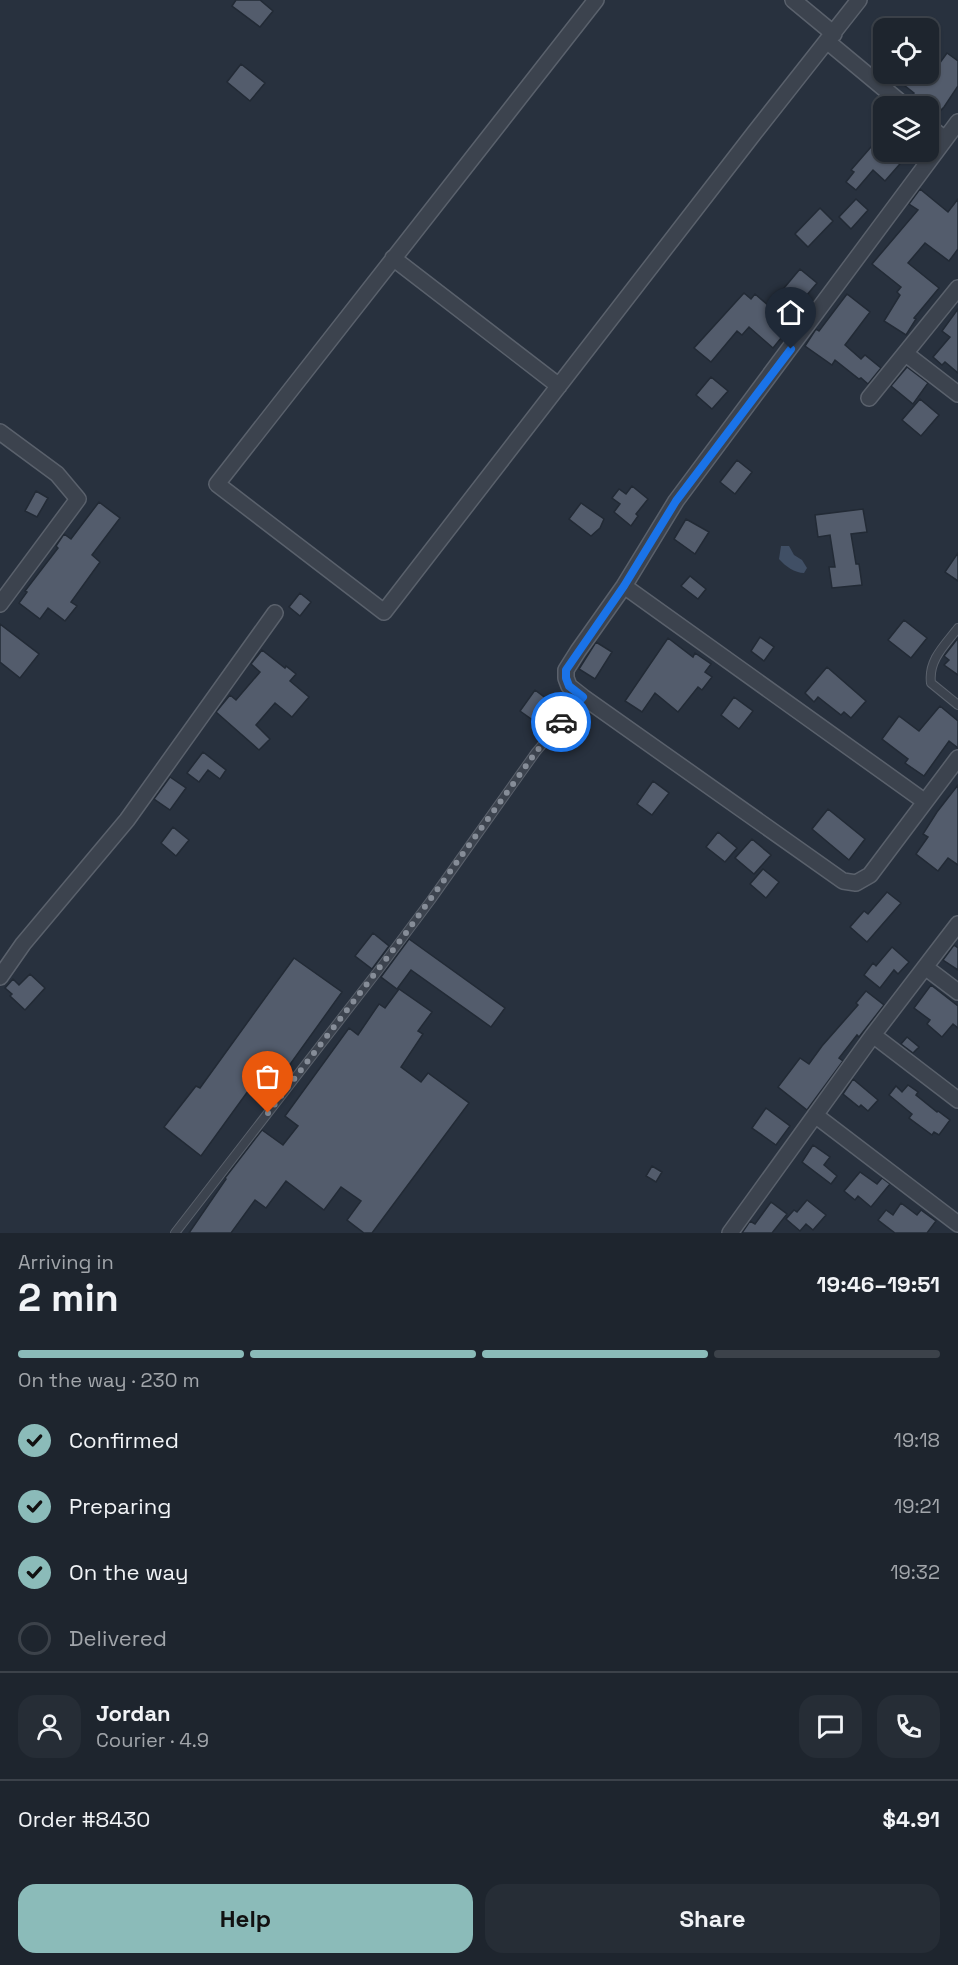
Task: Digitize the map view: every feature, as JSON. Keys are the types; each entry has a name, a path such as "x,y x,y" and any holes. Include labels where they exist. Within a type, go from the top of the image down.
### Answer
{"street":[{"path":"596,0 217,484 384,612 859,0"},
{"path":"793,0 895,96"},
{"path":"958,122 676,501 624,586 566,670 569,686 583,697 843,881 856,883 870,874 958,758"},
{"path":"939,135 945,140"},
{"path":"393,258 559,386"},
{"path":"869,398 958,288"},
{"path":"906,354 958,394"},
{"path":"0,432 57,474 78,499 0,604"},
{"path":"624,586 924,801"},
{"path":"0,977 23,945 127,820 275,613"},
{"path":"730,1233 873,1035 958,924"},
{"path":"925,967 958,992"},
{"path":"873,1035 958,1100"},
{"path":"815,1115 958,1224"}],"lane":[{"path":"958,628 932,662 929,673 931,683 958,705"},
{"path":"175,1233 406,933 536,752 583,697"}],"water":[{"path":"781,546 789,546 794,555 802,560 807,568 804,573 790,569 779,559"}],"building":[{"path":"236,0 260,0 273,11 260,27 232,6"},
{"path":"947,53 958,61 958,86 939,112 939,96 911,96 914,93 903,84 939,84 939,64"},
{"path":"241,64 265,83 250,101 227,82"},
{"path":"873,145 873,162 902,162 885,181 873,170 856,190 846,182 854,172 851,170"},
{"path":"920,189 948,212 958,199 958,249 949,261 925,243 908,263 939,288 914,318 916,319 906,335 884,321 900,295 897,292 901,287 872,264 918,210 909,204"},
{"path":"856,199 868,210 851,229 839,217"},
{"path":"820,208 833,221 808,247 795,234"},
{"path":"800,269 817,283 784,322 790,327 773,348 749,327 742,335 737,331 711,362 694,348 744,293 751,299 755,294 769,306"},
{"path":"847,294 870,312 845,345 861,359 865,355 881,368 868,384 835,360 832,365 805,346 816,329 819,331"},
{"path":"958,309 958,373 945,362 942,365 933,357 950,337 942,331"},
{"path":"907,367 928,383 913,404 891,386"},
{"path":"711,377 728,391 712,409 696,395"},
{"path":"920,399 939,415 921,436 902,420"},
{"path":"737,460 752,472 735,494 720,482"},
{"path":"632,486 648,499 636,514 638,516 631,526 614,512 620,504 612,498 619,489 626,494"},
{"path":"36,491 48,498 37,517 25,511"},
{"path":"99,502 120,518 92,555 100,562 71,602 77,606 65,621 48,608 40,619 19,603 27,592 25,591 58,548 56,546 64,534 71,539"},
{"path":"581,503 604,519 600,528 591,536 569,519"},
{"path":"863,509 867,532 851,534 862,585 832,588 829,567 835,567 830,535 818,537 815,515"},
{"path":"686,519 709,532 695,554 674,539"},
{"path":"958,553 958,581 945,572"},
{"path":"690,576 706,589 698,599 681,586"},
{"path":"300,593 311,602 300,616 289,607"},
{"path":"904,620 927,638 911,658 888,640"},
{"path":"0,624 39,654 20,678 0,662"},
{"path":"760,637 774,647 764,661 751,651"},
{"path":"668,638 693,657 695,653 711,664 705,672 712,677 702,690 698,687 678,712 655,693 642,712 625,701"},
{"path":"958,638 958,675 944,665 949,660 944,656"},
{"path":"596,642 612,652 595,679 579,669"},
{"path":"262,650 296,674 290,681 309,697 292,717 275,703 256,725 270,739 259,750 216,712 230,695 236,700 260,672 251,664"},
{"path":"827,667 866,701 851,718 844,712 841,715 818,697 814,702 805,693"},
{"path":"535,690 552,703 537,723 520,711"},
{"path":"734,697 753,711 739,729 721,715"},
{"path":"940,706 958,721 958,748 949,741 924,776 905,763 908,759 882,739 899,716 919,731"},
{"path":"203,752 226,770 220,779 208,770 199,782 187,773"},
{"path":"170,777 186,788 170,810 154,799"},
{"path":"653,781 669,793 652,815 637,804"},
{"path":"958,785 958,865 948,858 938,871 916,854 928,837 923,834"},
{"path":"828,809 865,839 849,860 812,829"},
{"path":"173,827 189,840 176,856 161,843"},
{"path":"718,832 737,848 725,862 706,847"},
{"path":"752,839 771,855 754,874 735,858"},
{"path":"763,869 779,882 766,898 750,884"},
{"path":"887,892 901,903 867,942 850,927 864,911 868,914"},
{"path":"373,933 389,946 372,969 355,956"},
{"path":"409,939 505,1008 491,1027 411,970 397,989 381,977"},
{"path":"954,945 958,948 958,970 943,960"},
{"path":"892,947 909,962 898,974 894,970 880,988 864,975 873,963 876,966"},
{"path":"294,958 342,992 263,1102 248,1091 201,1156 164,1127 196,1086 200,1088"},
{"path":"30,974 45,988 25,1010 5,988 13,979 19,985"},
{"path":"931,985 958,1006 958,1028 953,1024 942,1037 927,1024 930,1020 914,1008"},
{"path":"399,989 432,1012 418,1031 423,1034 401,1067 421,1082 428,1073 469,1103 372,1233 364,1233 347,1220 361,1201 341,1187 324,1210 286,1181 266,1208 255,1200 231,1233 189,1233 225,1178 262,1130 283,1145 298,1126 285,1116 349,1028 358,1035 379,1004 385,1008"},
{"path":"866,991 884,1005 839,1058 843,1061 807,1110 778,1087 800,1058 809,1064 858,1005 856,1003"},
{"path":"907,1037 919,1047 913,1053 901,1044"},
{"path":"853,1079 878,1100 868,1111 843,1094"},
{"path":"908,1085 918,1092 916,1095 950,1120 939,1135 934,1132 932,1135 909,1118 912,1114 889,1095 896,1086 902,1092"},
{"path":"766,1108 790,1126 776,1145 752,1128"},
{"path":"813,1145 830,1157 824,1165 837,1176 831,1184 802,1162"},
{"path":"652,1166 662,1172 656,1182 646,1176"},
{"path":"860,1172 877,1184 882,1178 890,1184 871,1207 858,1196 855,1200 844,1191"},
{"path":"807,1200 826,1215 813,1230 806,1224 800,1231 786,1219 794,1210 797,1212"},
{"path":"771,1202 787,1214 772,1233 742,1233 750,1221 755,1224"},
{"path":"901,1203 917,1215 921,1210 936,1221 927,1233 895,1233 878,1220 886,1210 893,1215"}],"way so far":[{"path":"268,1113 431,900 536,752 561,722"}],"route":[{"path":"561,722 583,697 569,686 566,670 624,586 676,501 791,349"}]}
